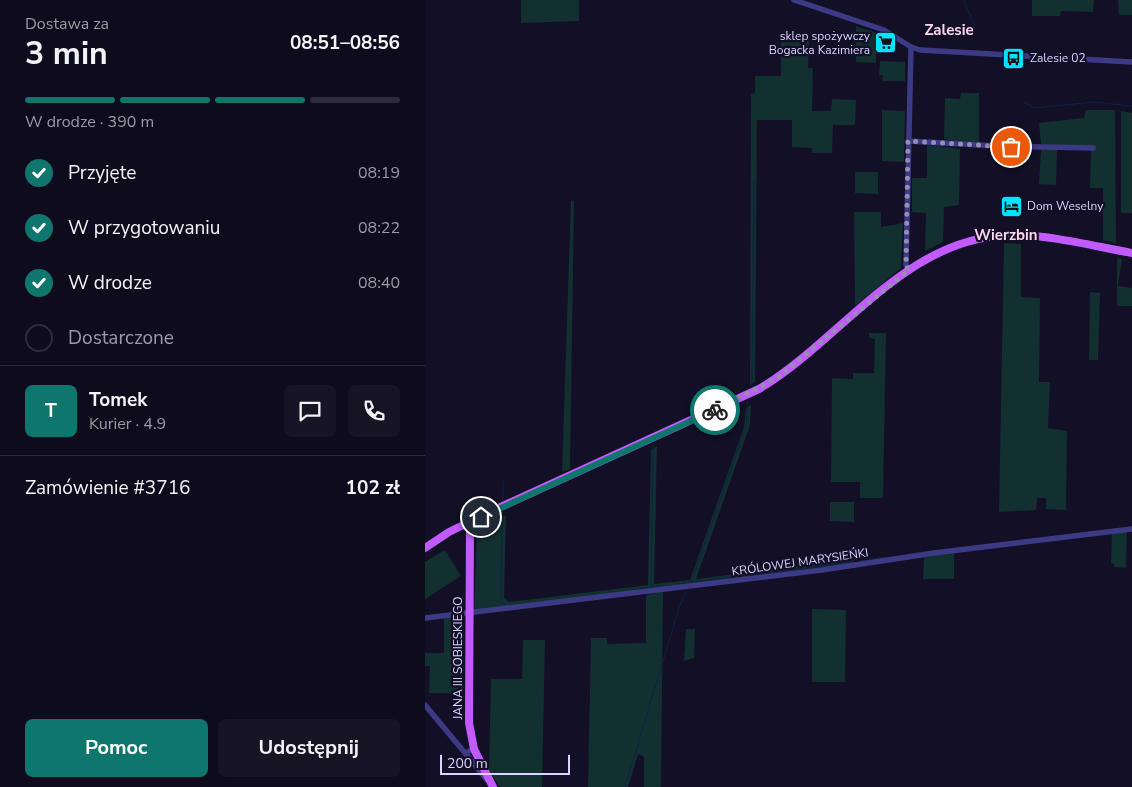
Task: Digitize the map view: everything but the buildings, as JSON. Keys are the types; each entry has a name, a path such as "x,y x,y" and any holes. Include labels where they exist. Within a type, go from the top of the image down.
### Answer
{"main road":[{"path":"425,548 467,524 759,389 795,364 909,270 941,250 963,242 998,236 1031,236 1132,253"},
{"name":"JANA III SOBIESKIEGO","path":"467,524 470,530 469,723 474,749 491,784"}],"street":[{"path":"795,0 884,30 911,47 928,52 1132,62"},
{"path":"909,270 906,266 911,47"},
{"path":"908,141 997,146 1093,148"},
{"name":"KRÓLOWEJ MARYSIEŃKI","path":"425,618 470,614 1132,529"},
{"path":"425,705 491,784"},
{"path":"465,753 474,749"}],"green space":[{"path":"521,0 579,0 579,21 521,23"},
{"path":"1032,0 1094,0 1093,12 1061,11 1060,16 1032,16"},
{"path":"1118,0 1132,0 1132,15 1119,15"},
{"path":"856,26 876,33 876,63 856,62"},
{"path":"781,39 809,40 808,68 813,68 812,111 831,111 832,99 856,100 855,125 833,125 832,153 812,153 812,148 792,147 792,120 757,120 755,382 750,385 751,94 755,93 755,76 781,76"},
{"path":"880,61 905,62 905,81 882,81 883,75 879,75"},
{"path":"961,93 979,93 979,143 944,139 945,98 960,99"},
{"path":"882,110 905,111 904,162 882,161"},
{"path":"1086,110 1115,110 1116,243 1103,240 1103,188 1090,188 1091,151 1094,148 1041,144 1039,123 1084,118"},
{"path":"1121,111 1132,113 1132,213 1121,213"},
{"path":"927,145 960,149 959,205 944,207 943,242 925,251 926,213 912,212 912,178 927,178"},
{"path":"1041,150 1057,150 1056,185 1039,184"},
{"path":"855,172 878,172 878,194 855,193"},
{"path":"571,200 574,201 570,469 562,472"},
{"path":"854,212 881,212 881,227 903,223 901,268 855,306"},
{"path":"1004,243 1021,244 1021,297 1040,298 1039,382 1050,382 1048,428 1067,431 1066,510 1046,509 1046,498 1037,498 1036,510 999,512"},
{"path":"1117,258 1122,259 1118,286 1132,288 1132,306 1117,306"},
{"path":"1090,292 1100,293 1098,360 1089,360"},
{"path":"869,333 886,333 883,498 860,498 860,482 831,482 832,378 853,379 853,373 874,373 875,339 869,338"},
{"path":"751,405 750,425 696,579 855,559 852,563 476,611 474,609 477,529 506,515 504,598 509,602 648,585 651,450 657,446 654,584 690,580 744,427 746,408"},
{"path":"830,502 854,502 854,522 830,521"},
{"path":"1127,531 1126,568 1114,567 1114,564 1111,563 1112,533"},
{"path":"445,550 461,576 425,599 425,562"},
{"path":"954,552 954,579 923,579 924,557"},
{"path":"663,592 661,787 644,787 644,757 638,754 628,787 588,787 591,638 607,638 607,644 646,643 646,595"},
{"path":"812,609 846,610 845,682 812,682"},
{"path":"462,617 461,693 429,693 430,666 425,666 425,653 444,653 444,618"},
{"path":"686,629 695,629 694,658 684,661"},
{"path":"523,640 545,640 542,787 500,787 489,770 491,679 522,679"}],"waterway":[{"path":"964,0 976,30"},
{"path":"1000,57 1004,62"},
{"path":"1023,102 1035,108 1094,102 1132,106"},
{"path":"752,386 754,180"},
{"path":"691,583 746,426 748,402"},
{"path":"651,587 653,445"},
{"path":"503,481 503,501"},
{"path":"502,515 501,602 506,605"},
{"path":"860,561 886,557"},
{"path":"679,584 851,562"},
{"path":"632,590 672,585"},
{"path":"625,787 679,608 686,591"}],"way so far":[{"path":"715,410 759,389 777,378 909,270 906,266 908,141 1011,147"}],"place":[{"name":"sklep spożywczy Bogacka Kazimiera","path":"886,43"},
{"name":"Zalesie 02","path":"1014,58"},
{"name":"Dom Weselny","path":"1011,206"}],"district":[{"name":"Zalesie","path":"949,30"},
{"name":"Wierzbin","path":"1006,235"}],"route":[{"path":"481,517 715,410"}]}
